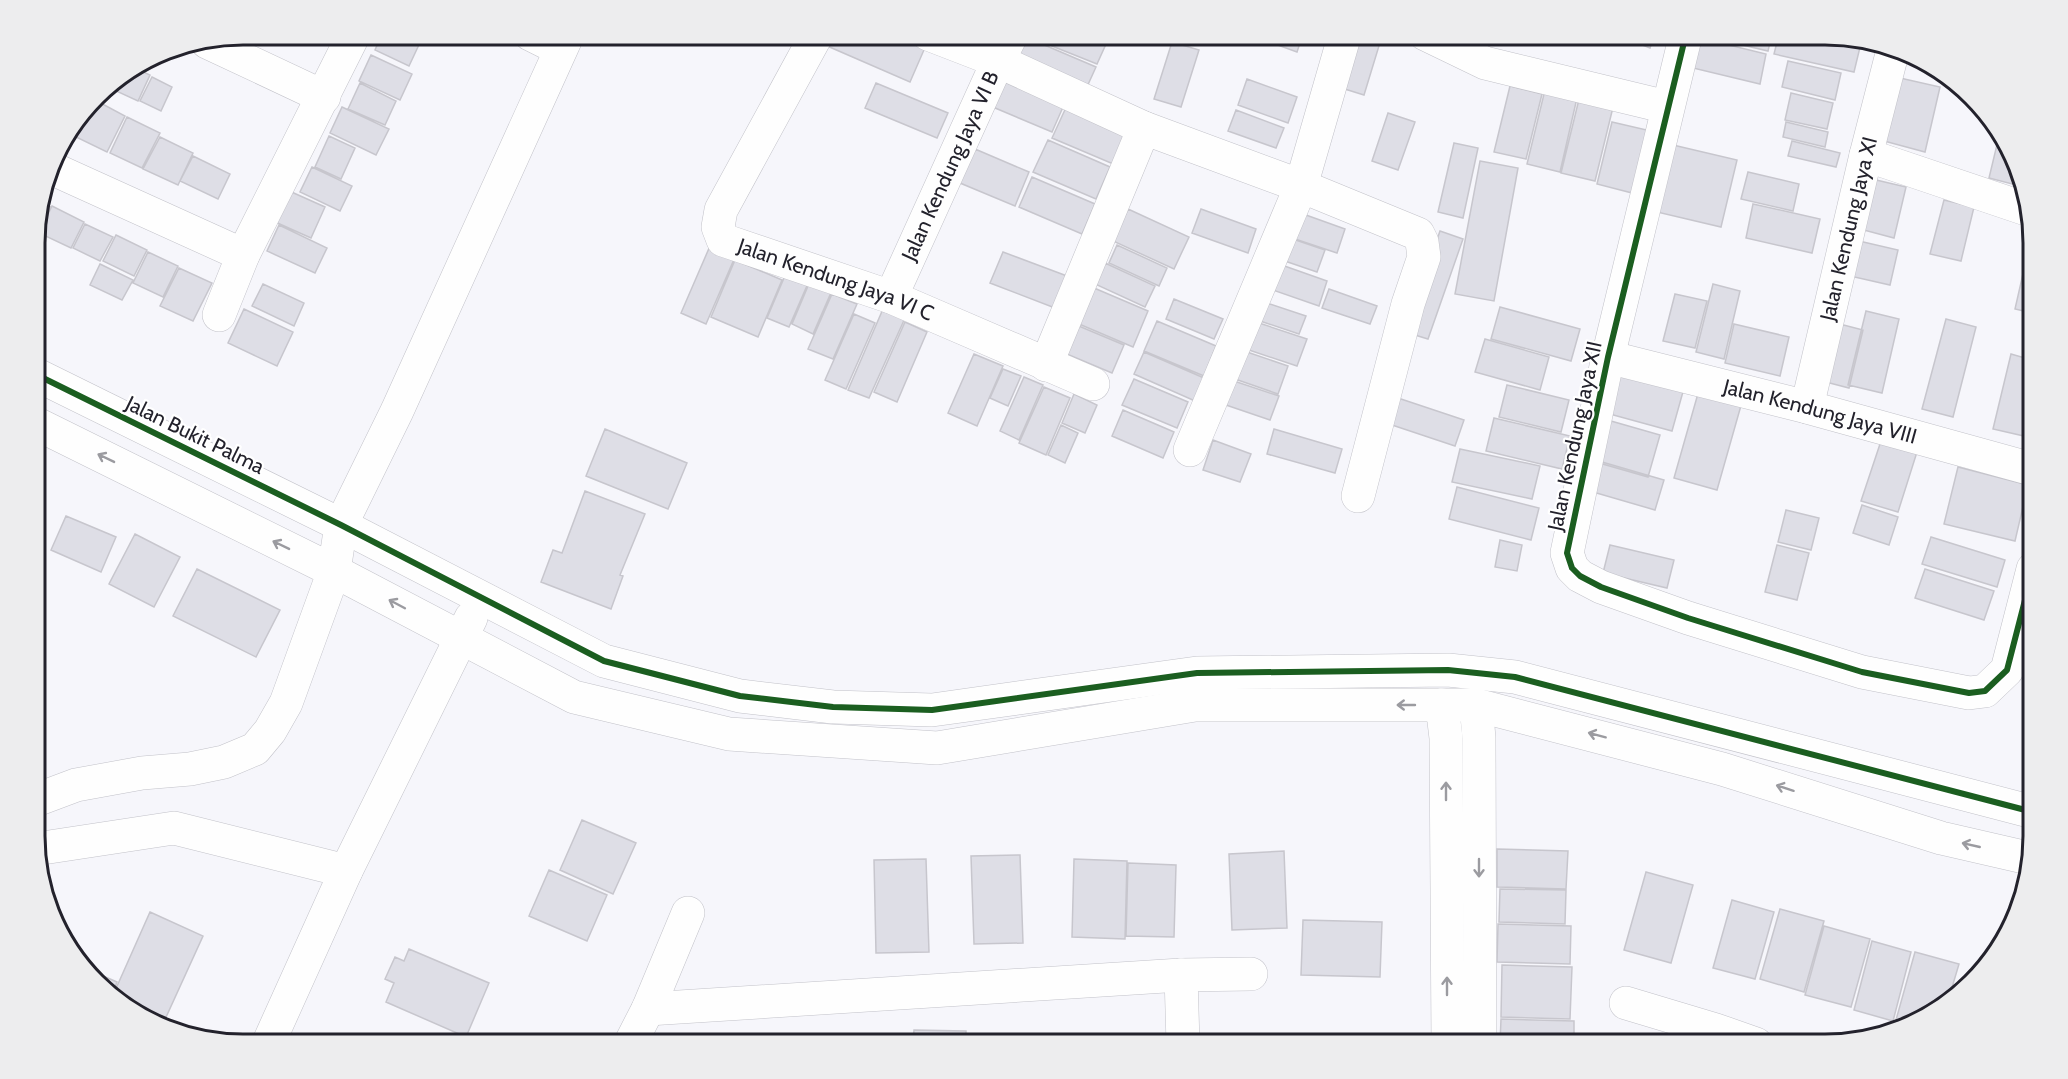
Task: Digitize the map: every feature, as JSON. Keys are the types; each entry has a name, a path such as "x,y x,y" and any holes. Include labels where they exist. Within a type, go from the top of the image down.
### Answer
{"street":[{"path":"219,315 243,255 349,45"},
{"path":"45,797 76,785 224,762 255,748 270,731 286,703 334,571 341,525 397,411 563,45"},
{"name":"Jalan Kendung Jaya VI C","path":"811,45 721,210 718,227 723,240 891,297 1093,384"},
{"path":"988,45 1005,48 1144,128 1301,186 1418,234 1422,242 1424,257 1408,304 1358,496"},
{"path":"1190,450 1301,186 1342,45"},
{"path":"1448,45 1485,63 1667,107"},
{"name":"Jalan Kendung Jaya XII","path":"1683,45 1608,357 1567,554 1572,568 1580,576 1601,587 1688,618 1862,672 1969,693 1985,691 2007,670 2023,608"},
{"path":"218,47 324,97"},
{"name":"Jalan Kendung Jaya VI B","path":"891,297 1005,48"},
{"name":"Jalan Kendung Jaya XI","path":"1807,406 1891,56"},
{"path":"1046,365 1144,128"},
{"path":"1866,155 2019,207"},
{"path":"59,171 243,255"},
{"name":"Jalan Kendung Jaya VIII","path":"1608,357 1807,406 2023,466"},
{"name":"Jalan Bukit Palma","path":"45,379 341,525 604,661 740,696 833,707 932,710 1197,673 1448,670 1515,677 2023,809"},
{"path":"45,428 334,571 574,697 729,734 937,748 1195,705 1476,705 1722,769 1941,837 2021,856"},
{"path":"273,1034 346,871 481,598"},
{"path":"1442,705 1446,738 1448,1034"},
{"path":"1476,705 1479,750 1480,1034"},
{"path":"932,710 937,748"},
{"path":"1722,769 1740,735"},
{"path":"46,847 174,828 346,871"},
{"path":"635,1034 688,913"},
{"path":"648,1009 1181,975 1251,974"},
{"path":"1181,975 1183,1034"},
{"path":"1626,1003 1708,1034"}],"building":[{"path":"377,45 419,45 409,66 375,50"},
{"path":"825,45 926,45 910,82"},
{"path":"1017,45 1044,45 1096,67 1086,89 1012,57"},
{"path":"1052,45 1106,45 1097,64"},
{"path":"1171,45 1182,45 1199,50 1181,107 1154,99"},
{"path":"1278,45 1299,45 1297,52"},
{"path":"1347,45 1379,45 1364,95 1335,86"},
{"path":"1698,45 1729,45 1766,54 1760,84 1693,68"},
{"path":"1743,45 1769,45 1768,51"},
{"path":"1776,45 1838,45 1860,48 1854,72 1774,54"},
{"path":"371,55 412,74 400,100 359,81"},
{"path":"1788,61 1841,73 1835,100 1782,87"},
{"path":"1003,70 1067,98 1052,132 988,105"},
{"path":"144,72 150,75 138,101 116,91"},
{"path":"152,77 172,87 161,111 140,101"},
{"path":"1900,78 1940,87 1925,152 1884,141"},
{"path":"1247,79 1297,97 1288,123 1238,105"},
{"path":"360,83 396,101 385,125 348,109"},
{"path":"876,83 948,113 937,138 865,108"},
{"path":"1510,86 1542,94 1526,159 1494,152"},
{"path":"1545,90 1577,98 1560,172 1527,164"},
{"path":"1581,91 1615,99 1595,181 1561,173"},
{"path":"1791,93 1833,103 1827,129 1785,120"},
{"path":"1069,101 1134,128 1118,166 1052,138"},
{"path":"102,104 125,116 107,152 76,137"},
{"path":"342,107 389,129 376,155 330,133"},
{"path":"1236,110 1284,128 1276,148 1228,131"},
{"path":"1388,113 1415,122 1398,170 1372,161"},
{"path":"127,117 160,133 142,168 110,153"},
{"path":"1612,122 1651,131 1636,194 1597,184"},
{"path":"1786,122 1828,132 1825,147 1783,137"},
{"path":"329,136 355,148 341,179 315,167"},
{"path":"160,137 193,153 178,185 143,169"},
{"path":"1048,140 1110,167 1096,199 1033,172"},
{"path":"1792,141 1840,153 1836,167 1788,156"},
{"path":"1454,143 1478,148 1463,218 1438,212"},
{"path":"1673,145 1737,160 1721,227 1657,212"},
{"path":"1997,145 2014,184 1989,178"},
{"path":"975,149 1029,172 1015,206 960,183"},
{"path":"193,156 230,174 218,199 180,181"},
{"path":"1480,161 1518,168 1494,301 1455,294"},
{"path":"312,167 352,186 340,211 300,192"},
{"path":"1748,172 1799,184 1793,211 1741,199"},
{"path":"1032,177 1095,204 1082,234 1019,207"},
{"path":"1872,179 1906,187 1894,238 1860,229"},
{"path":"287,190 325,207 311,238 273,221"},
{"path":"1944,200 1974,207 1961,261 1930,254"},
{"path":"1753,204 1820,219 1812,253 1746,238"},
{"path":"52,206 84,222 71,248 45,236 47,216"},
{"path":"1128,209 1189,237 1174,269 1113,241"},
{"path":"1201,209 1256,229 1248,253 1192,233"},
{"path":"1292,210 1345,229 1337,253 1283,235"},
{"path":"85,224 113,237 100,261 73,248"},
{"path":"279,225 327,248 315,273 267,251"},
{"path":"1440,231 1463,239 1428,339 1405,332"},
{"path":"116,235 147,250 134,276 103,261"},
{"path":"1284,236 1325,250 1317,272 1276,258"},
{"path":"1859,241 1898,250 1890,285 1850,276"},
{"path":"1117,245 1167,268 1159,286 1109,263"},
{"path":"710,246 735,257 706,324 681,313"},
{"path":"148,252 178,266 163,297 133,283"},
{"path":"1003,252 1067,276 1055,308 990,283"},
{"path":"735,260 782,280 758,337 711,317"},
{"path":"1105,263 1155,286 1145,307 1095,284"},
{"path":"1276,263 1327,281 1319,306 1267,288"},
{"path":"100,264 133,280 122,300 90,285"},
{"path":"179,268 212,283 193,321 160,306"},
{"path":"787,271 809,281 789,327 767,318"},
{"path":"2023,274 2023,311 2015,309"},
{"path":"811,279 833,288 813,334 792,324"},
{"path":"263,284 304,303 294,326 252,306"},
{"path":"1713,284 1740,291 1724,359 1696,352"},
{"path":"1087,285 1148,311 1133,347 1072,321"},
{"path":"1329,289 1377,306 1370,324 1322,308"},
{"path":"832,294 857,304 833,359 808,349"},
{"path":"1675,294 1707,301 1695,348 1663,341"},
{"path":"1174,299 1223,319 1214,339 1166,319"},
{"path":"1267,303 1306,316 1299,334 1260,321"},
{"path":"1500,307 1580,329 1571,361 1491,339"},
{"path":"244,309 293,332 277,366 228,343"},
{"path":"883,309 905,318 869,398 848,390"},
{"path":"1866,311 1899,319 1882,393 1848,385"},
{"path":"854,314 875,323 846,389 825,380"},
{"path":"1946,319 1976,327 1953,417 1922,409"},
{"path":"1250,320 1307,339 1297,366 1240,347"},
{"path":"1157,321 1216,346 1204,376 1144,351"},
{"path":"905,322 927,332 897,402 874,392"},
{"path":"1832,322 1863,330 1849,388 1818,380"},
{"path":"1074,324 1124,345 1112,373 1062,352"},
{"path":"1734,324 1789,337 1780,376 1725,363"},
{"path":"1485,339 1549,357 1540,390 1475,372"},
{"path":"1244,351 1288,366 1278,394 1235,379"},
{"path":"1144,352 1204,378 1195,401 1134,374"},
{"path":"974,354 1003,366 977,426 948,413"},
{"path":"2011,354 2023,357 2023,436 1993,429"},
{"path":"1620,362 1686,381 1672,431 1606,413"},
{"path":"1003,369 1021,376 1008,406 990,398"},
{"path":"1024,377 1043,385 1019,440 1000,431"},
{"path":"1134,379 1188,402 1177,428 1122,405"},
{"path":"1231,380 1279,396 1270,420 1223,404"},
{"path":"1507,385 1569,400 1561,432 1499,417"},
{"path":"1044,387 1070,398 1046,455 1019,443"},
{"path":"1699,390 1742,402 1717,490 1674,478"},
{"path":"1074,394 1097,405 1085,433 1062,423"},
{"path":"1398,398 1464,420 1455,446 1389,424"},
{"path":"1123,410 1174,432 1163,458 1112,436"},
{"path":"1494,418 1570,436 1562,469 1486,451"},
{"path":"1604,419 1660,435 1648,477 1592,461"},
{"path":"1061,425 1078,433 1065,463 1048,455"},
{"path":"605,429 687,463 668,509 586,476"},
{"path":"1274,429 1342,449 1335,473 1267,454"},
{"path":"1213,440 1251,454 1240,482 1203,470"},
{"path":"1881,441 1917,452 1898,512 1861,501"},
{"path":"1460,449 1540,466 1532,499 1452,482"},
{"path":"1602,462 1664,480 1655,510 1593,492"},
{"path":"1958,467 2023,484 2023,507 2015,541 1944,524"},
{"path":"1457,487 1539,508 1531,540 1449,519"},
{"path":"585,491 645,514 620,575 623,576 611,609 541,582 553,550 562,553"},
{"path":"1862,505 1898,517 1889,545 1853,533"},
{"path":"1786,510 1819,518 1811,550 1778,542"},
{"path":"66,516 116,537 101,572 51,550"},
{"path":"135,534 180,557 154,607 109,584"},
{"path":"1931,537 2005,560 1997,587 1922,564"},
{"path":"1500,540 1522,545 1517,571 1495,567"},
{"path":"1610,545 1674,560 1667,588 1603,573"},
{"path":"1777,545 1809,553 1797,600 1765,592"},
{"path":"197,569 280,610 256,657 173,616"},
{"path":"1925,569 1994,591 1984,620 1915,598"},
{"path":"582,820 636,843 613,894 560,870"},
{"path":"1497,849 1568,851 1566,889 1497,887"},
{"path":"1284,851 1287,928 1232,930 1229,854"},
{"path":"1020,855 1023,943 974,944 971,856"},
{"path":"926,859 929,952 876,953 874,860"},
{"path":"1074,859 1127,861 1125,939 1072,937"},
{"path":"1128,863 1176,865 1174,937 1126,936"},
{"path":"549,870 607,895 587,941 529,916"},
{"path":"1646,872 1693,885 1671,963 1624,950"},
{"path":"1500,889 1566,890 1565,924 1499,922"},
{"path":"1732,900 1774,912 1755,979 1713,968"},
{"path":"1780,909 1824,921 1804,992 1760,979"},
{"path":"150,912 203,936 165,1018 155,1014 116,988"},
{"path":"1303,920 1382,922 1380,977 1301,975"},
{"path":"1498,924 1571,926 1570,964 1497,962"},
{"path":"1824,926 1870,939 1851,1007 1805,995"},
{"path":"1872,941 1911,952 1893,1021 1854,1010"},
{"path":"409,949 489,983 467,1034 459,1034 386,1002 394,983 385,979 395,957 404,961"},
{"path":"1915,952 1959,964 1952,988 1913,1014 1896,1020"},
{"path":"1502,965 1572,967 1570,1019 1501,1017"},
{"path":"103,976 117,982 115,987"},
{"path":"1501,1019 1574,1021 1574,1034 1500,1034"},
{"path":"914,1030 966,1031 966,1034 914,1034"}],"cycle path":[{"path":"1683,45 1608,357 1567,553 1572,568 1580,576 1601,587 1688,618 1862,672 1969,693 1985,691 2007,670 2023,608"},
{"path":"45,379 341,525 604,661 740,696 833,707 932,710 1197,673 1448,670 1515,677 2023,809"}]}
